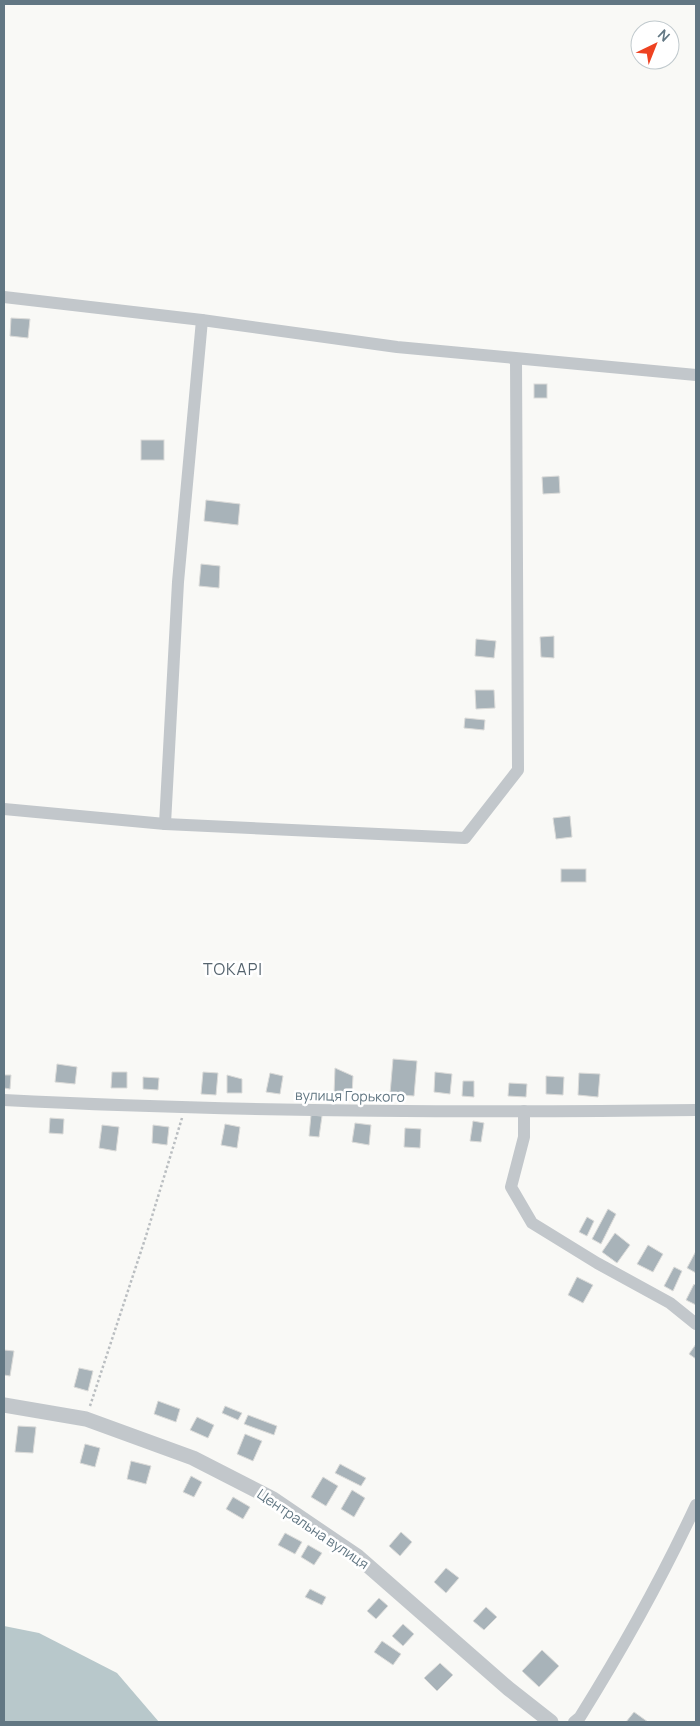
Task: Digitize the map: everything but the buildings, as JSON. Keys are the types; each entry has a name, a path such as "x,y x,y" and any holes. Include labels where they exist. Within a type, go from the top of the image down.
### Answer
{"street":[{"path":"4,297 202,320 397,347 516,360 696,375"},
{"path":"164,824 178,582 202,320"},
{"path":"4,808 164,824 465,838 518,770 516,360"},
{"name":"вулиця Горького","path":"4,1100 186,1108 356,1112 696,1110"},
{"path":"524,1111 524,1136 511,1187 532,1223 670,1303 696,1324"},
{"name":"Центральна вулиця","path":"4,1405 86,1419 194,1458 273,1499 357,1556 509,1689 551,1722"},
{"path":"574,1722 580,1717 613,1665 674,1551 696,1505"}],"path":[{"path":"86,1419 186,1108"}],"shaded area":[{"path":"4,1626 39,1633 117,1673 159,1722 4,1722"}],"district":[{"name":"ТОКАРІ","path":"233,969"}]}
